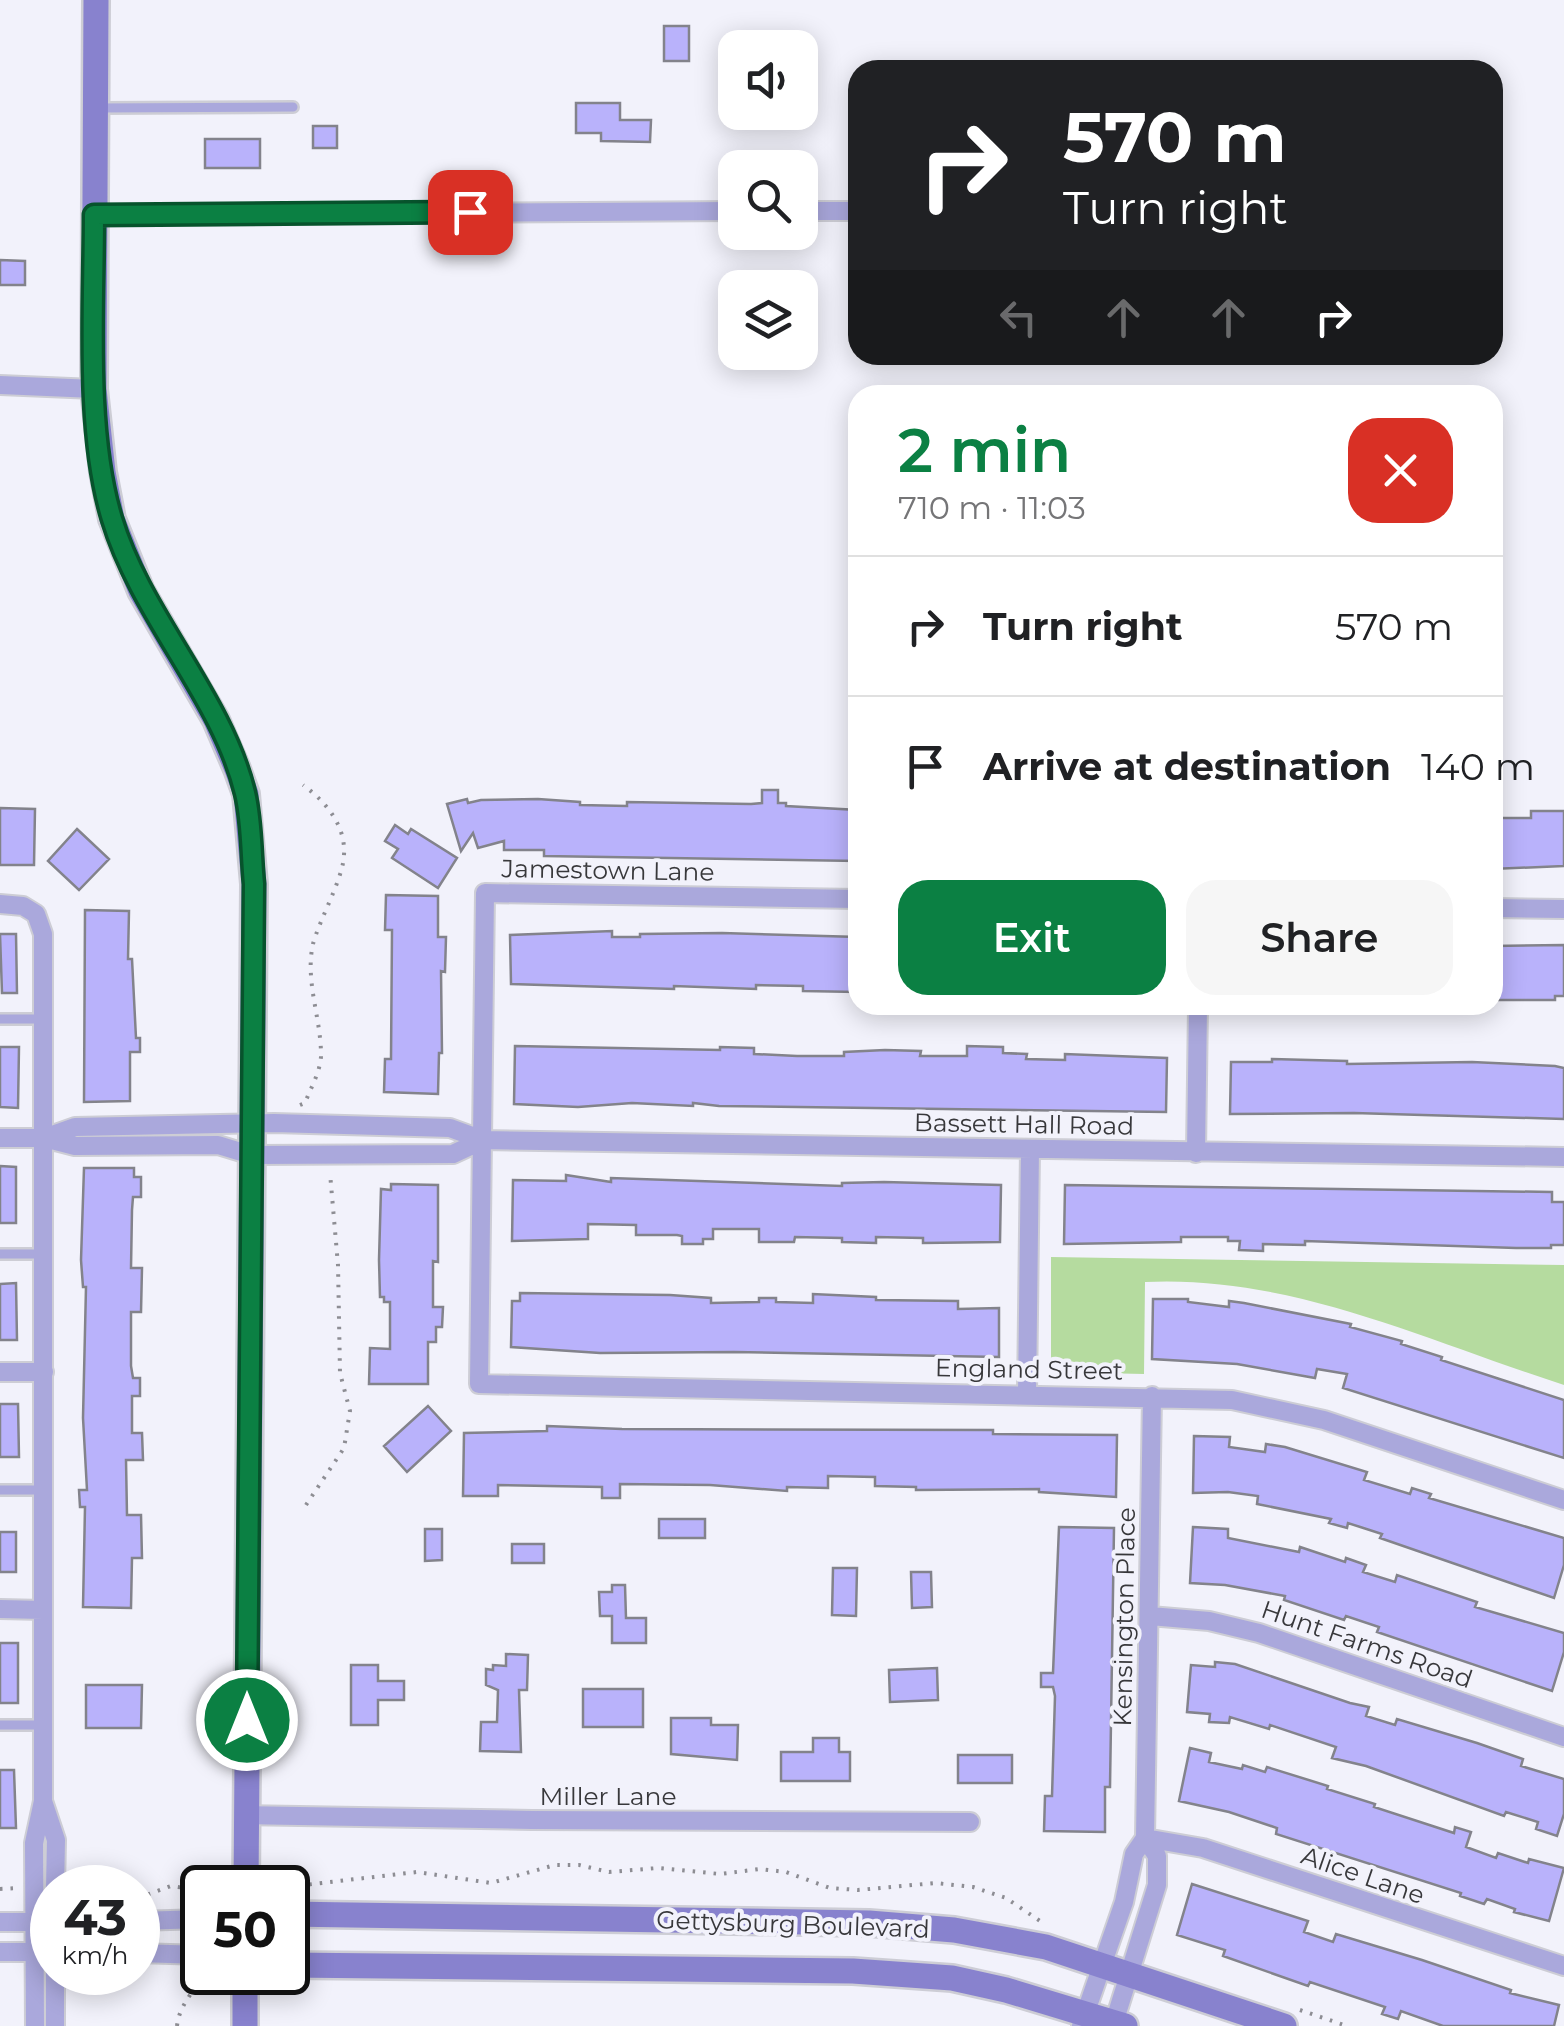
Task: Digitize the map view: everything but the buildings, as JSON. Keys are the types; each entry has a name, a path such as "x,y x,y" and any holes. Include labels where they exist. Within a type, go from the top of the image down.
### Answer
{"main road":[{"path":"96,0 94,389 112,519 141,591 216,720 246,794 254,884 246,1865"},
{"name":"Gettysburg Boulevard","path":"310,1914 910,1926 1017,1940 1284,2026"},
{"name":"Gettysburg Boulevard","path":"310,1965 884,1972 952,1978 1084,2020 1117,2025"},
{"path":"245,2026 246,1995"}],"street":[{"path":"94,215 718,211"},
{"path":"818,211 848,211"},
{"path":"0,385 94,389"},
{"name":"Jamestown Lane","path":"483,1140 485,893 848,899"},
{"path":"0,904 22,906 36,914 43,934 43,1801 34,1843 37,1865"},
{"path":"1503,908 1564,909"},
{"path":"1196,1152 1198,1015"},
{"name":"Bassett Hall Road","path":"44,1138 75,1127 450,1128 483,1140 1564,1157"},
{"name":"Bassett Hall Road","path":"0,1138 44,1138 75,1146 218,1145 251,1154 453,1154 483,1140"},
{"name":"England Street","path":"483,1140 478,1384 1232,1400 1299,1413 1564,1500"},
{"path":"1027,1395 1030,1148"},
{"path":"0,1372 44,1372"},
{"name":"Kensington Place","path":"1084,2020 1124,1902 1134,1854 1145,1838 1152,1396"},
{"path":"0,1609 43,1610"},
{"name":"Hunt Farms Road","path":"1150,1616 1209,1620 1259,1633 1564,1737"},
{"path":"43,1801 56,1840 56,1865"},
{"name":"Miller Lane","path":"246,1815 970,1822"},
{"name":"Kensington Place","path":"1117,2025 1156,1884 1157,1856 1145,1838"},
{"name":"Alice Lane","path":"1145,1838 1203,1848 1564,1966"},
{"path":"0,1922 30,1922"},
{"path":"0,1952 30,1952"},
{"path":"35,2026 39,1995"},
{"path":"55,1995 55,2026"}],"lane":[{"path":"96,108 293,107"},
{"path":"0,1019 43,1019"},
{"path":"0,1254 43,1254"},
{"path":"0,1490 43,1490"},
{"path":"0,1725 43,1726"}],"path":[{"path":"177,2026 179,2009 189,1995"}],"green space":[{"path":"1051,1257 1564,1265 1564,1385 1358,1314 1253,1289 1200,1283 1145,1282 1144,1374 1051,1372"}],"route":[{"path":"247,1720 254,884 246,794 216,720 141,591 112,519 94,389 94,215 470,212"}]}
